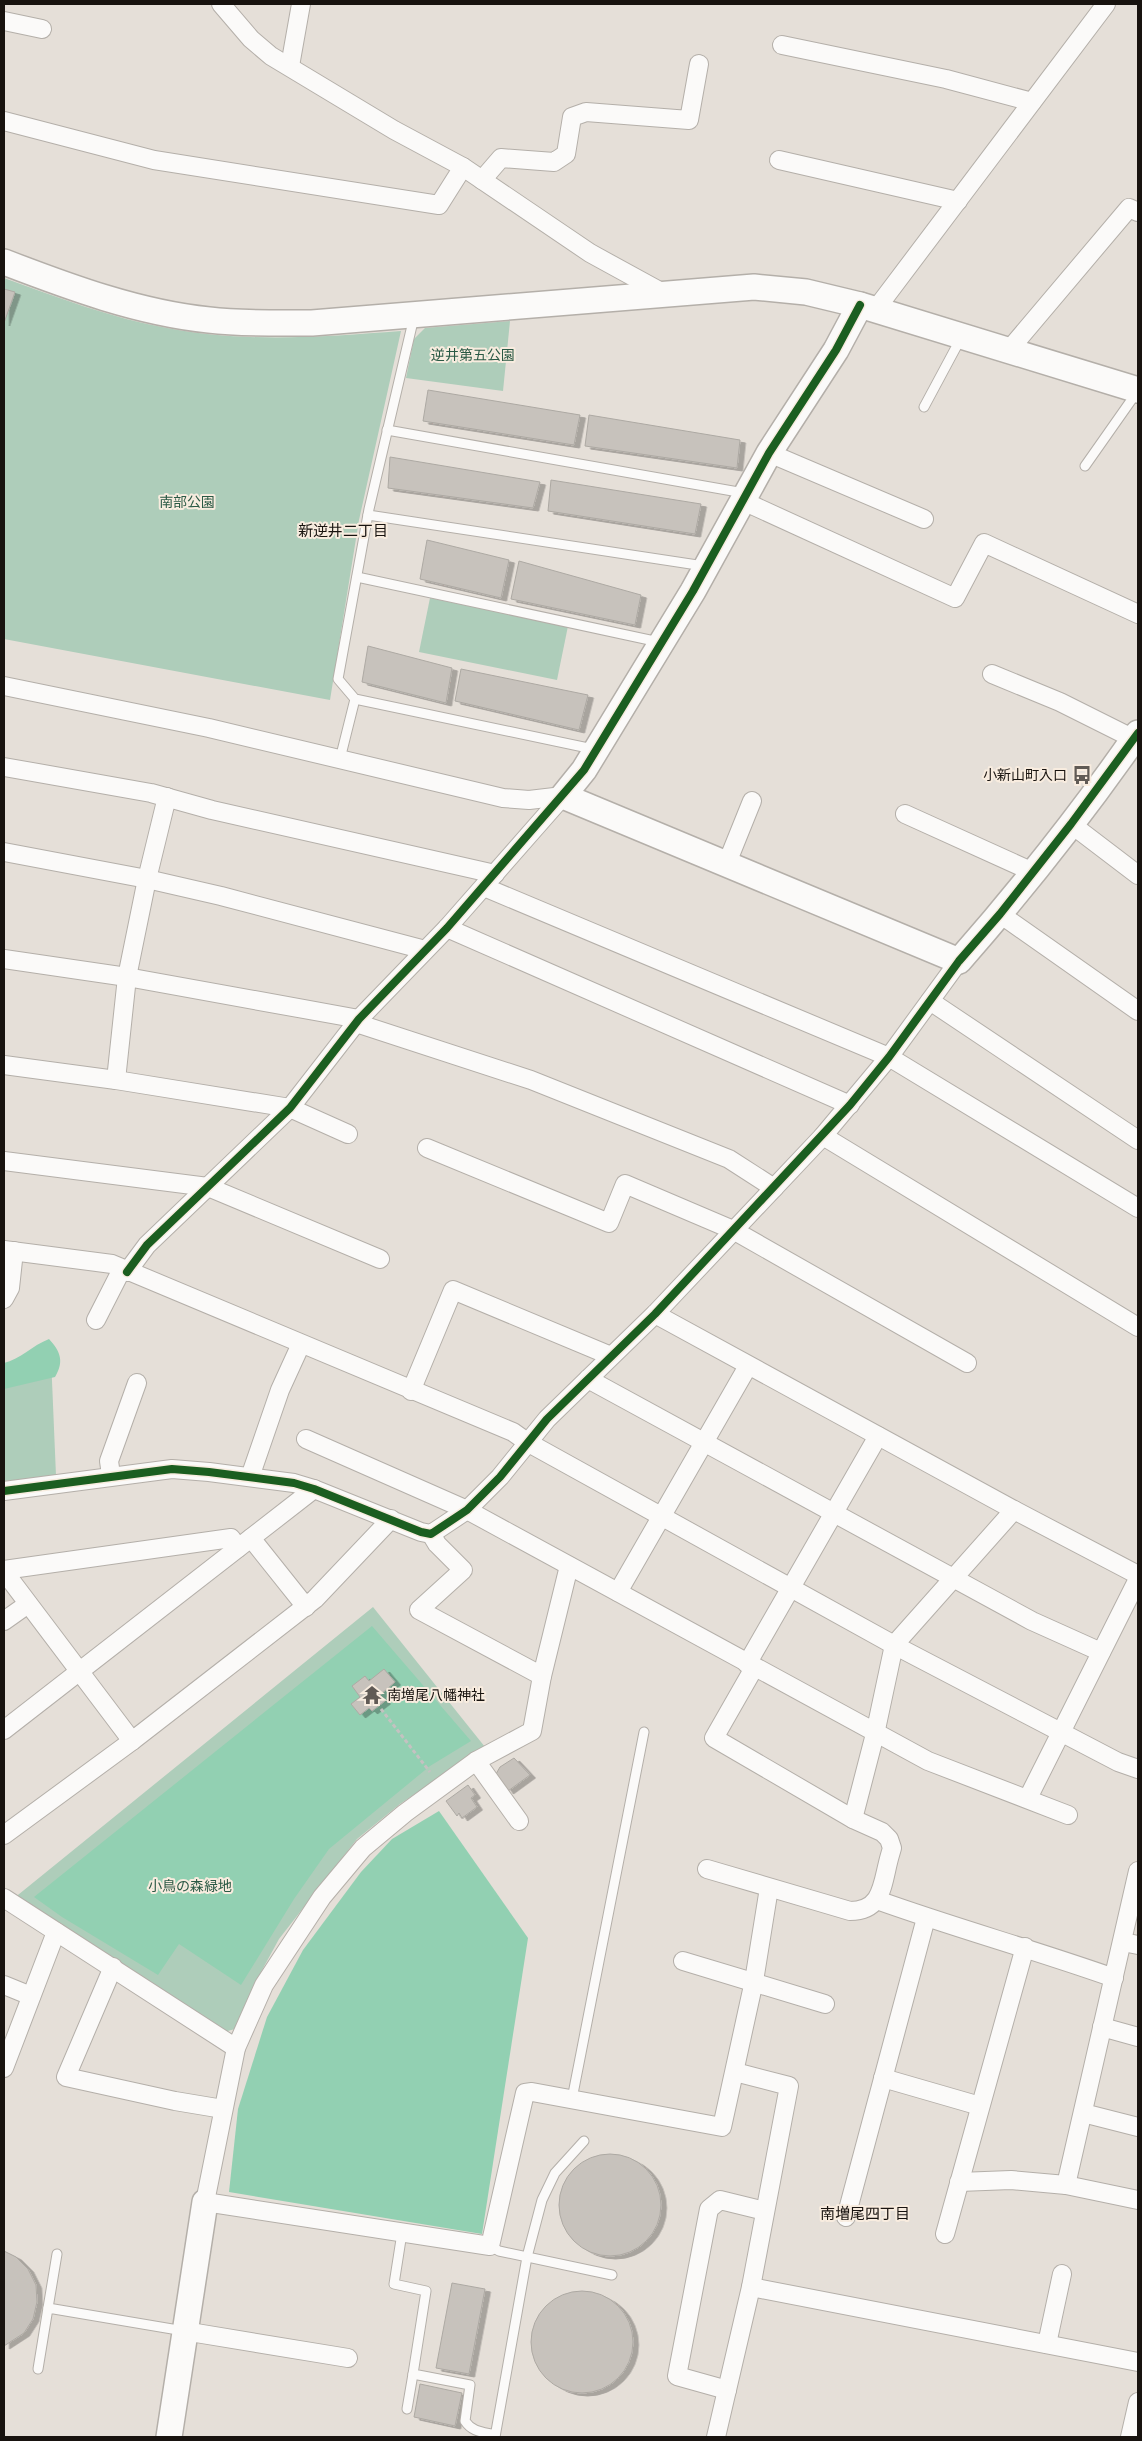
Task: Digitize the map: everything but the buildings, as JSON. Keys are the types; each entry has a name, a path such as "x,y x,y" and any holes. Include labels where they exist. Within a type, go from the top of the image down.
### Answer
{"street":[{"path":"221,4 251,39 271,56 394,130 463,167 590,253 663,293"},
{"path":"290,66 302,4"},
{"path":"96,1320 124,1270 290,1108 358,1021 447,928 564,796 596,750 661,643 707,566 769,453 836,350 868,307 958,201 1106,4"},
{"path":"4,21 42,29"},
{"path":"782,45 946,79 1032,102"},
{"path":"482,180 502,158 554,162 566,154 572,118 586,112 689,120 698,64"},
{"path":"4,121 154,160 439,205 463,167"},
{"path":"780,160 958,201"},
{"path":"1009,350 1129,208 1138,212"},
{"path":"4,262 114,300 207,320 240,323 312,322 754,287 806,292 868,307 1138,390"},
{"path":"769,453 924,519"},
{"path":"745,497 956,598 984,543 1138,614"},
{"path":"432,1534 466,1510 500,1478 527,1442 588,1378 655,1314 823,1136 889,1057 959,961 1000,914 1072,824 1136,736 992,674"},
{"path":"4,686 209,728 503,798 529,800 564,796 959,961"},
{"path":"4,767 167,797 490,881 889,1057 1131,1206"},
{"path":"116,1080 127,977 147,879 167,797"},
{"path":"727,863 752,801"},
{"path":"906,814 1033,872"},
{"path":"1072,824 1138,875"},
{"path":"4,852 147,879 230,898 425,950"},
{"path":"1000,914 1138,1011"},
{"path":"447,928 850,1105"},
{"path":"4,959 127,977 358,1021 540,1083 728,1158 774,1188"},
{"path":"930,1001 1138,1140"},
{"path":"4,1065 116,1080 290,1108 348,1134"},
{"path":"823,1136 1138,1327"},
{"path":"427,1148 609,1223 625,1184 733,1230 967,1363"},
{"path":"4,1162 208,1187 380,1259"},
{"path":"4,1299 10,1288 9,1251 112,1264 411,1391 513,1432 527,1442 894,1645 1118,1762 1138,1769"},
{"path":"411,1391 453,1290 611,1356"},
{"path":"655,1314 1138,1577 1028,1798"},
{"path":"250,1477 280,1390 302,1344"},
{"path":"618,1592 703,1441 748,1366"},
{"path":"588,1378 1032,1621 1101,1652"},
{"path":"111,1475 109,1461 137,1383"},
{"path":"707,1868 850,1911 862,1911 871,1907 877,1900 892,1848 889,1839 882,1832 853,1818 714,1738 792,1588 878,1436"},
{"path":"306,1439 466,1510 875,1734 928,1761 1068,1815"},
{"path":"4,1491 111,1475 172,1469 250,1477 314,1489 432,1534 437,1544 463,1570 419,1610 542,1676"},
{"path":"4,1730 314,1489"},
{"path":"853,1818 875,1734 894,1645 1014,1510"},
{"path":"8,1825 132,1741 306,1607 390,1519"},
{"path":"132,1741 4,1570 231,1538 244,1543 306,1607"},
{"path":"169,2437 205,2202 223,2109 236,2048 264,1985 322,1897 363,1848 476,1761 532,1731 542,1676 568,1566"},
{"path":"4,1621 28,1604"},
{"path":"476,1761 520,1821"},
{"path":"1066,2185 1114,1978 1131,1943 1138,1871"},
{"path":"205,2202 490,2246 521,2103 525,2093 532,2092 722,2127 754,1981 769,1888"},
{"path":"4,1898 236,2048"},
{"path":"877,1900 926,1918 1025,1947 1114,1978"},
{"path":"846,2217 926,1918"},
{"path":"4,2068 56,1932"},
{"path":"945,2234 1025,1947"},
{"path":"683,1961 826,2004"},
{"path":"113,1967 66,2077 176,2101 223,2109"},
{"path":"4,1985 31,1996"},
{"path":"1102,2027 1138,2037"},
{"path":"716,2437 751,2287 788,2086 735,2072"},
{"path":"883,2078 980,2106"},
{"path":"1083,2113 1138,2126"},
{"path":"959,2182 1011,2180 1066,2185 1138,2200"},
{"path":"727,2390 677,2376 709,2209 720,2200 765,2211"},
{"path":"1047,2344 1062,2274"},
{"path":"751,2287 1138,2362"},
{"path":"184,2331 348,2358"},
{"path":"1130,2437 1138,2402"}],"lane":[{"path":"415,313 368,515 338,679 354,699 596,750"},
{"path":"924,407 962,336"},
{"path":"1084,466 1138,390"},
{"path":"387,430 745,497"},
{"path":"368,515 707,566"},
{"path":"357,577 661,643"},
{"path":"340,759 354,699"},
{"path":"572,2099 644,1732"},
{"path":"413,2374 470,2385 465,2421 469,2427 476,2431 495,2436 527,2257 548,2186 555,2173 584,2141"},
{"path":"402,2233 394,2284 426,2291 407,2409"},
{"path":"490,2246 498,2251 612,2275"},
{"path":"38,2369 57,2254"},
{"path":"48,2308 184,2331"}],"path":[{"path":"381,1709 442,1786"}],"green space":[{"name":"南部公園","path":"4,278 105,313 146,324 196,333 225,336 284,337 401,331 359,520 330,700 4,639"},
{"name":"逆井第五公園","path":"510,321 503,391 406,378 414,339 425,328"},
{"path":"430,598 568,626 557,680 419,652"},
{"path":"49,1339 60,1357 60,1367 55,1377 4,1389 4,1363 15,1359"},
{"path":"51,1357 56,1476 4,1481 4,1367"},
{"name":"小鳥の森緑地","path":"373,1607 485,1747 400,1804 357,1839 279,1939 255,1983 235,2029 224,2032 68,1929 62,1931 13,1899"},
{"name":"小鳥の森緑地","path":"372,1626 471,1741 430,1766 329,1849 294,1899 241,1985 179,1944 158,1975 62,1917 34,1897"},
{"path":"439,1811 528,1938 482,2234 229,2192 238,2109 267,2017 303,1950 361,1872 392,1839"}],"cycle path":[{"path":"127,1272 147,1245 290,1108 359,1019 447,928 584,770 693,591 769,453 836,350 860,305"},
{"path":"4,1491 172,1469 294,1483 314,1489 421,1532 431,1534 467,1510 500,1477 547,1419 655,1314 850,1105 889,1057 959,961 1000,914 1071,824 1138,733"}],"place":[{"name":"小新山町入口","path":"1082,775"},
{"name":"南増尾八幡神社","path":"372,1695"}],"district":[{"name":"新逆井二丁目","path":"343,531"},
{"name":"南増尾四丁目","path":"865,2214"}]}
